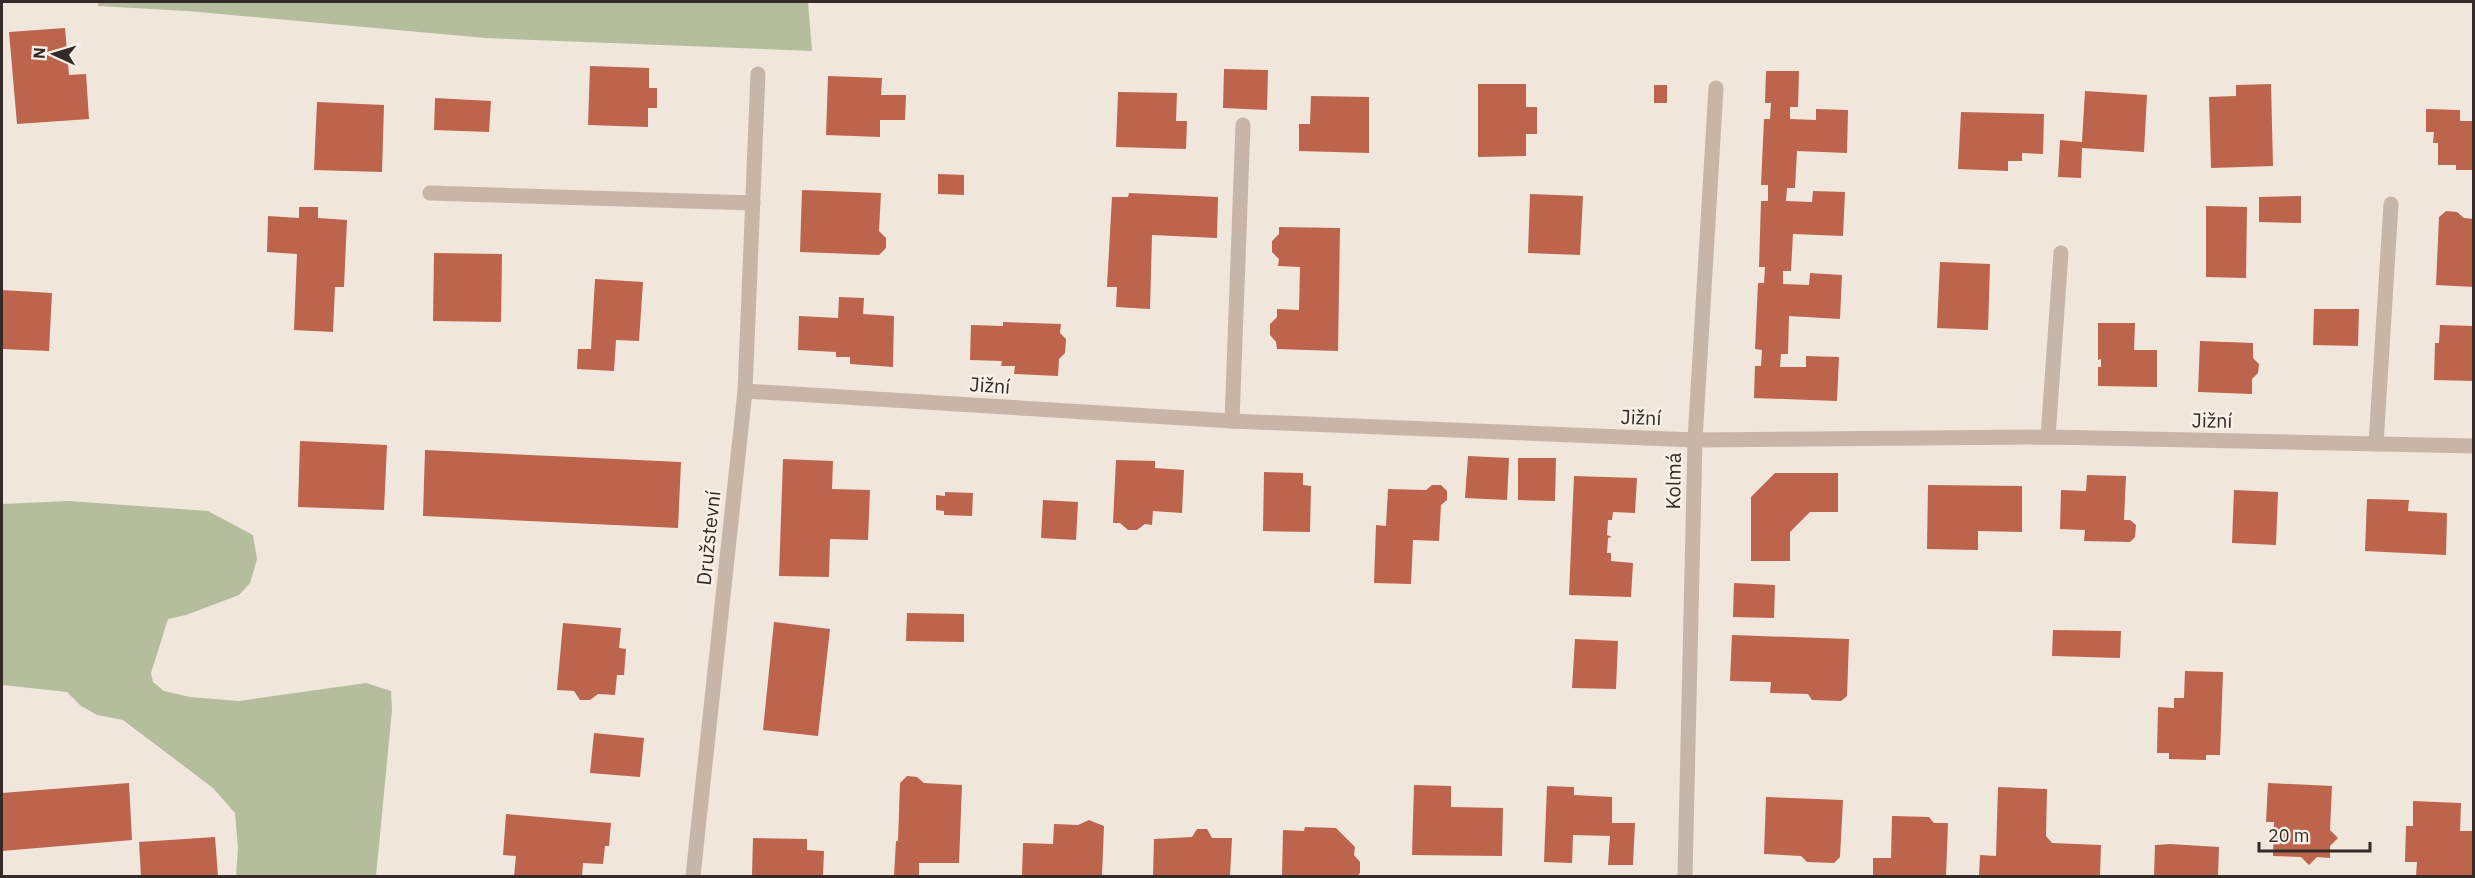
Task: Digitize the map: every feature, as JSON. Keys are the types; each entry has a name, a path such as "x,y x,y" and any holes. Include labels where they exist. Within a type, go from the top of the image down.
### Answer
{"street":[{"name":"Družstevní","path":"693,876 745,391 758,74"},
{"name":"Kolmá","path":"1685,876 1695,440 1716,88"},
{"path":"1232,421 1243,125"},
{"path":"430,193 753,203"},
{"path":"2376,444 2391,204"},
{"path":"2048,437 2061,253"},
{"name":"Jižní","path":"745,391 1232,421 1695,440 2048,437 2474,446"}],"green space":[{"path":"98,2 808,2 812,51 485,38 187,11 98,6"},
{"path":"69,501 208,511 253,535 257,559 250,583 239,595 186,615 168,619 151,673 153,682 164,691 190,697 239,701 366,683 391,691 392,710 376,876 236,876 238,848 235,813 213,788 123,720 97,715 81,706 67,692 2,685 2,504"}],"building":[{"path":"65,28 69,75 86,74 89,119 17,124 9,32"},
{"path":"590,66 649,68 649,88 657,88 657,108 648,108 648,127 588,125"},
{"path":"1224,69 1268,70 1267,110 1223,108"},
{"path":"1766,71 1799,71 1798,107 1790,107 1790,119 1816,120 1816,109 1848,110 1847,153 1797,151 1795,188 1787,188 1786,201 1812,202 1813,191 1845,192 1843,236 1793,234 1791,271 1783,271 1783,284 1809,285 1810,273 1842,275 1840,319 1789,316 1788,354 1781,354 1780,367 1806,367 1806,356 1839,357 1837,401 1754,398 1755,366 1761,366 1762,350 1755,349 1758,283 1764,283 1765,267 1759,267 1761,201 1768,201 1768,185 1761,185 1764,119 1770,119 1771,103 1765,103"},
{"path":"828,76 882,78 881,95 906,95 905,120 880,120 880,137 826,135"},
{"path":"1478,84 1526,84 1526,107 1537,107 1537,134 1526,134 1526,156 1478,157"},
{"path":"2271,84 2273,166 2211,168 2209,97 2236,96 2236,85"},
{"path":"1654,85 1667,85 1667,103 1654,103"},
{"path":"2085,91 2147,95 2144,152 2082,148 2081,178 2058,177 2060,140 2082,142"},
{"path":"1118,92 1177,93 1176,121 1187,121 1186,149 1116,147"},
{"path":"1311,96 1369,97 1369,153 1299,151 1299,124 1310,124"},
{"path":"435,98 491,101 489,132 434,130"},
{"path":"317,102 384,105 382,172 314,170"},
{"path":"2426,109 2460,110 2460,121 2474,121 2473,170 2456,170 2456,165 2438,165 2438,143 2433,143 2434,132 2426,132"},
{"path":"1961,112 2044,114 2043,154 2022,153 2022,161 2008,161 2008,171 1958,169"},
{"path":"938,174 964,175 964,195 938,194"},
{"path":"802,190 881,193 879,231 886,238 886,248 879,255 800,252"},
{"path":"1129,193 1218,197 1217,238 1152,235 1150,309 1116,307 1117,287 1107,287 1112,197 1128,197"},
{"path":"1530,194 1583,196 1580,255 1528,253"},
{"path":"2301,196 2301,223 2259,222 2259,197"},
{"path":"2206,206 2247,207 2246,278 2206,277"},
{"path":"299,207 318,207 318,218 347,220 344,287 335,287 333,332 294,330 297,254 267,252 268,216 299,218"},
{"path":"2446,211 2457,212 2464,218 2474,219 2474,287 2436,285 2439,217"},
{"path":"1279,227 1340,228 1338,351 1277,349 1276,342 1270,335 1270,324 1277,317 1277,309 1299,310 1300,267 1278,266 1279,259 1272,252 1272,241 1279,234"},
{"path":"434,253 502,254 501,322 433,321"},
{"path":"1940,262 1990,264 1988,330 1937,328"},
{"path":"595,279 643,282 639,341 616,340 614,371 577,369 578,349 591,349"},
{"path":"2,290 52,293 49,351 2,349"},
{"path":"839,297 864,298 863,314 894,316 893,367 850,364 850,357 836,357 836,352 798,350 799,316 838,318"},
{"path":"2314,309 2359,309 2358,346 2313,345"},
{"path":"1003,322 1061,324 1060,333 1066,339 1065,353 1059,359 1058,376 1014,374 1015,366 1001,366 1002,361 970,360 971,325 1003,326"},
{"path":"2098,323 2135,323 2134,350 2157,350 2157,387 2098,386 2098,367 2101,367 2101,359 2098,360"},
{"path":"2440,325 2474,326 2474,381 2434,380 2435,343 2439,343"},
{"path":"2200,341 2253,343 2253,358 2259,364 2258,373 2252,379 2252,394 2198,392"},
{"path":"300,441 387,445 384,510 298,507"},
{"path":"425,450 681,462 678,528 423,516"},
{"path":"1468,456 1509,458 1507,500 1465,498"},
{"path":"1518,458 1556,458 1555,501 1518,500"},
{"path":"783,459 833,461 832,489 870,490 868,540 830,539 829,577 779,576"},
{"path":"1116,460 1155,461 1155,468 1184,470 1182,513 1153,511 1152,525 1145,524 1137,530 1128,530 1120,523 1113,523"},
{"path":"1264,472 1303,473 1303,485 1311,486 1310,532 1263,531"},
{"path":"1775,473 1838,473 1838,512 1810,512 1790,532 1790,561 1751,561 1751,497"},
{"path":"2087,475 2126,476 2124,520 2130,520 2136,525 2135,537 2130,542 2084,541 2085,530 2060,529 2061,490 2086,491"},
{"path":"1574,476 1637,478 1635,513 1613,512 1612,520 1608,520 1607,535 1612,537 1608,538 1607,553 1611,553 1611,561 1633,563 1631,597 1569,595"},
{"path":"1432,485 1441,485 1447,491 1447,500 1441,505 1439,541 1413,540 1411,584 1374,583 1376,525 1386,526 1388,489 1426,490"},
{"path":"1928,485 2022,486 2022,532 1978,531 1978,550 1927,549"},
{"path":"2234,490 2278,492 2276,545 2232,543"},
{"path":"945,492 973,493 972,516 944,515 944,511 936,510 936,495 945,496"},
{"path":"2367,499 2409,500 2408,511 2447,513 2446,555 2365,551"},
{"path":"1043,500 1078,502 1076,540 1041,538"},
{"path":"1734,583 1775,585 1774,618 1733,617"},
{"path":"907,613 964,614 964,642 906,641"},
{"path":"774,622 830,629 818,736 763,730"},
{"path":"563,623 621,628 619,648 626,649 624,675 617,675 615,695 598,694 590,700 580,700 574,691 557,690"},
{"path":"2053,630 2121,631 2120,658 2052,656"},
{"path":"1732,635 1849,639 1847,696 1841,701 1812,700 1808,694 1770,693 1771,682 1730,681"},
{"path":"1575,639 1618,641 1616,689 1572,688"},
{"path":"2185,671 2223,672 2220,755 2206,755 2206,760 2169,759 2169,753 2157,753 2158,707 2174,708 2174,698 2184,698"},
{"path":"594,733 644,738 640,777 590,773"},
{"path":"907,776 917,777 924,783 962,785 959,863 919,863 919,876 894,876 900,783"},
{"path":"129,783 132,840 2,851 2,793"},
{"path":"2268,783 2332,786 2330,830 2338,838 2330,846 2330,858 2317,857 2309,865 2301,857 2273,856 2274,822 2266,822"},
{"path":"1414,785 1451,786 1451,807 1503,808 1502,856 1412,855"},
{"path":"1547,786 1574,787 1574,795 1612,797 1612,823 1635,823 1633,865 1608,865 1610,836 1573,835 1572,863 1544,862"},
{"path":"1998,787 2047,789 2046,836 2052,843 2101,845 2100,876 1979,876 1980,855 1996,856"},
{"path":"1766,797 1843,800 1840,857 1834,863 1807,862 1801,856 1764,854"},
{"path":"2413,801 2461,803 2460,831 2474,831 2474,876 2416,876 2417,862 2405,862 2406,826 2413,826"},
{"path":"506,814 611,823 609,846 605,846 603,864 583,863 582,876 514,876 516,856 503,855"},
{"path":"1892,816 1929,817 1934,823 1948,823 1946,876 1873,876 1873,858 1891,858"},
{"path":"1089,820 1104,826 1102,876 1022,876 1023,843 1053,844 1054,824 1078,825"},
{"path":"1305,827 1336,828 1355,847 1354,855 1360,862 1360,873 1357,876 1282,876 1283,830 1304,831"},
{"path":"1197,829 1207,829 1212,838 1232,838 1230,876 1153,876 1154,839 1192,837"},
{"path":"215,837 218,876 141,876 139,842"},
{"path":"753,838 807,839 807,850 824,851 823,876 752,876"},
{"path":"2155,845 2219,847 2218,876 2154,876"}]}
